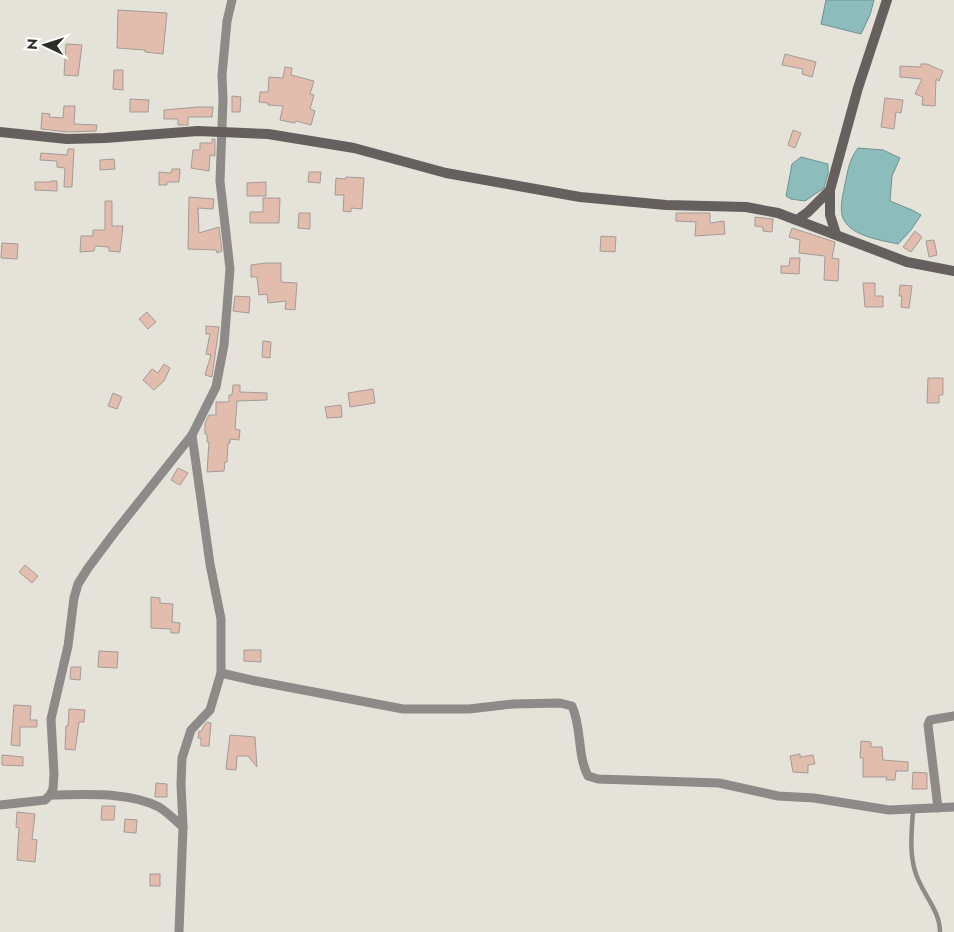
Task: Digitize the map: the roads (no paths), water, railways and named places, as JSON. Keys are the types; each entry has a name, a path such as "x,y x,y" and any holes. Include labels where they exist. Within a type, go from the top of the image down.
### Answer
{"main road":[{"path":"836,234 830,214 830,190 858,88 888,0"},
{"path":"0,132 67,139 198,131 268,134 354,148 446,173 580,197 666,205 746,208 778,213 907,262 954,271"},
{"path":"796,220 808,212 830,190"}],"street":[{"path":"0,806 45,800 50,795 53,788 54,774 51,719 68,646 74,598 78,584 99,554 192,435 216,387 224,345 230,270 220,181 222,75 227,21 232,0"},
{"path":"178,932 183,827 182,758 191,730 210,710 221,673 221,619 210,564 192,435"},
{"path":"221,673 403,709 469,709 513,704 560,703 572,706 578,717 584,768 588,776 598,779 719,784 778,796 814,798 889,810 954,807"},
{"path":"938,808 928,725 930,720 954,716"},
{"path":"50,795 104,795 133,798 158,807 183,827"}],"lane":[{"path":"913,809 912,851 915,873 933,907 940,924 940,932"}],"water":[{"path":"826,0 874,0 870,15 861,34 821,24"},
{"path":"858,148 883,150 900,158 892,176 890,201 921,215 898,244 874,239 857,232 850,228 842,215 841,207 848,170"},
{"path":"801,157 828,164 828,174 824,188 805,201 791,199 786,196 792,164"}]}
